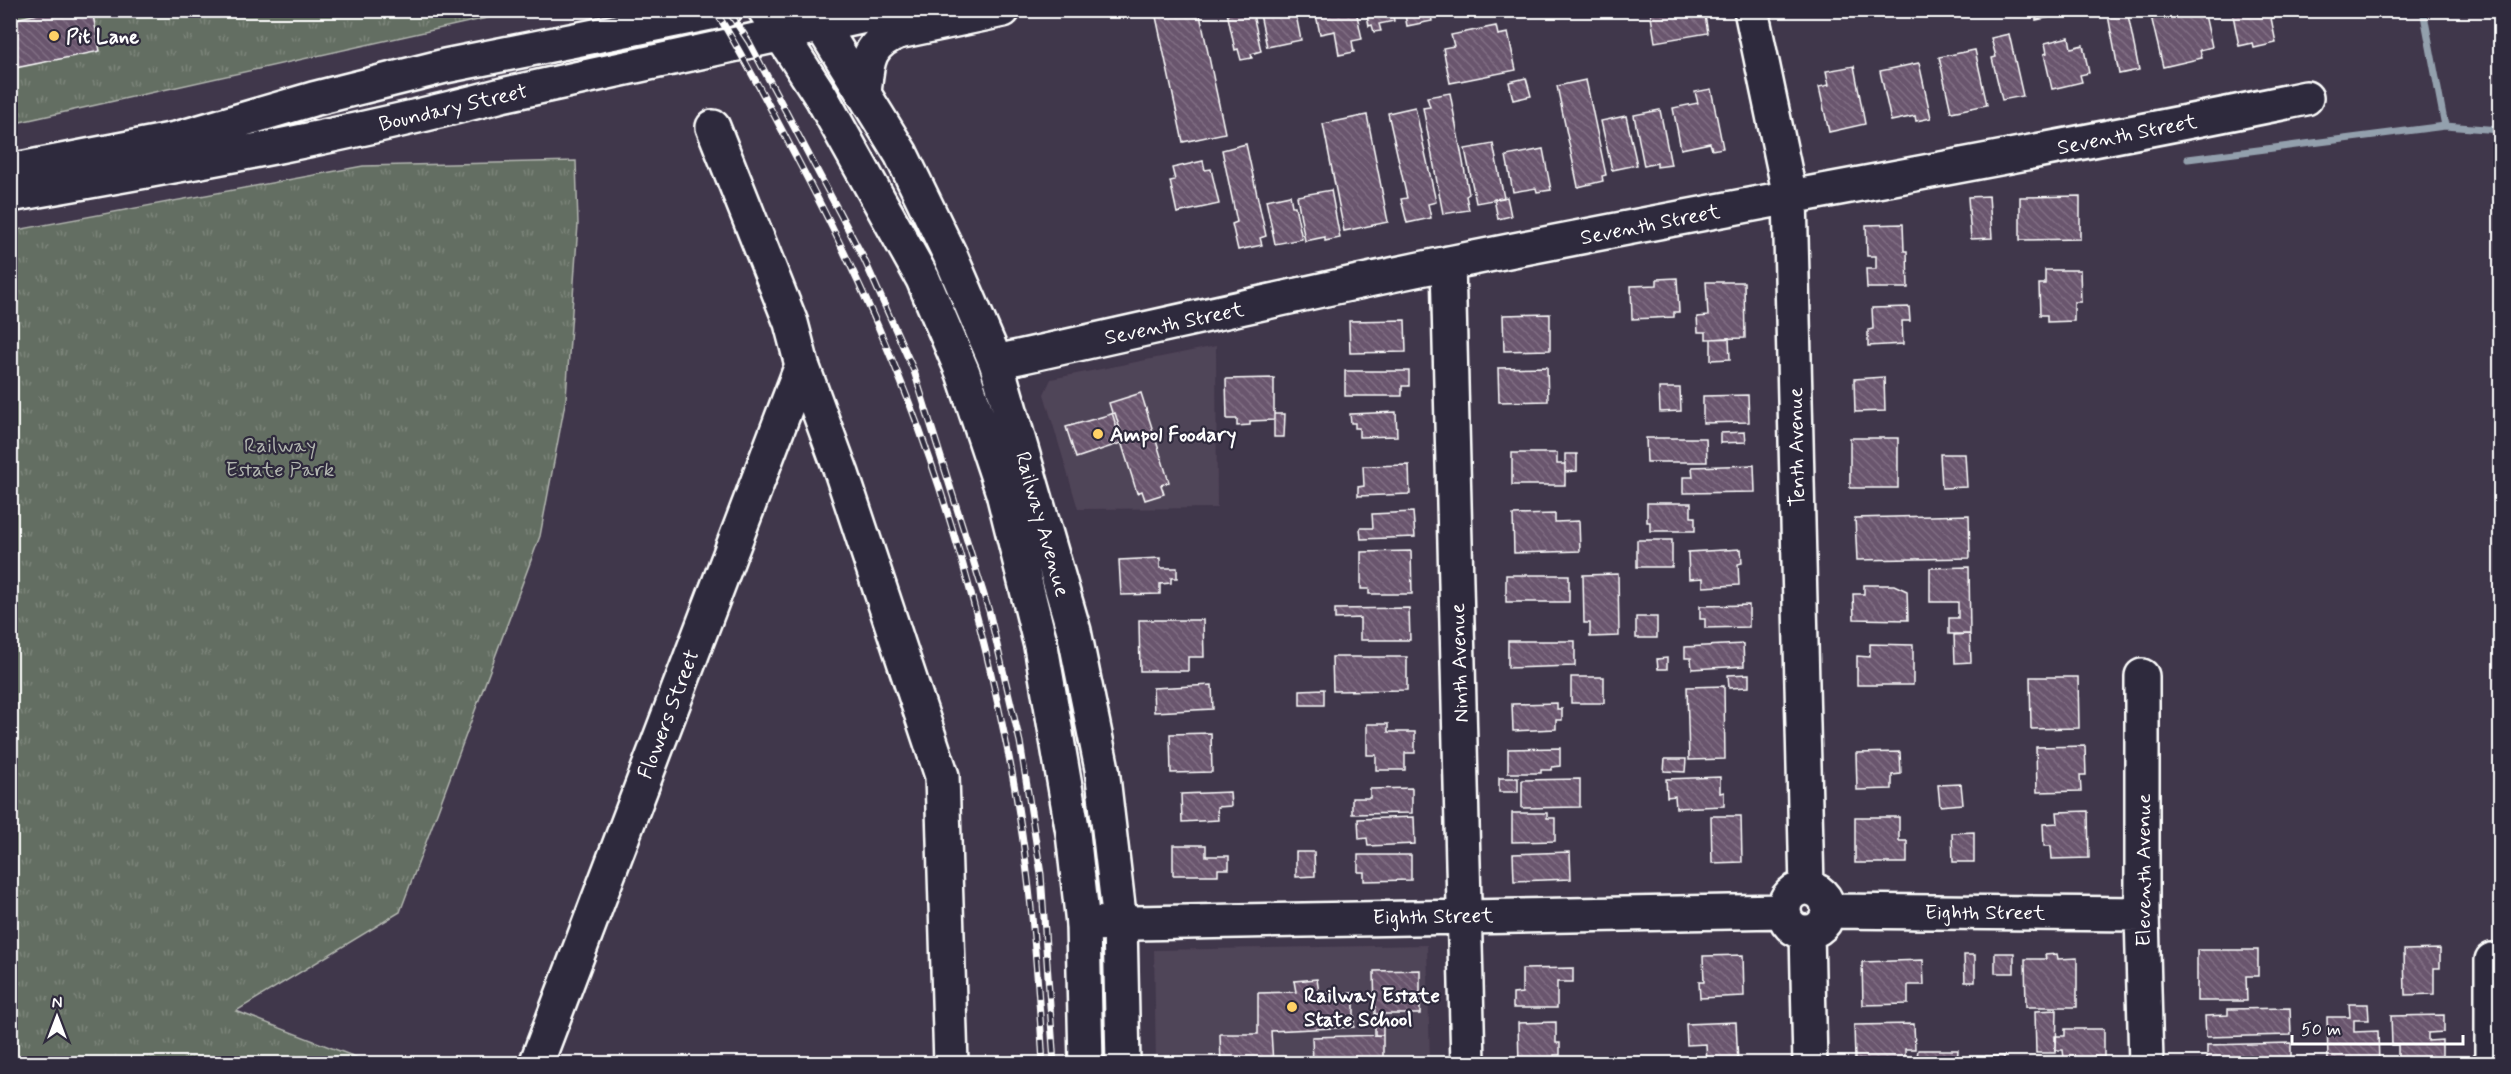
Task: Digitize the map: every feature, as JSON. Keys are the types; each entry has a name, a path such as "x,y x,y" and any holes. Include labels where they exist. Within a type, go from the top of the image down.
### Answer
{"street":[{"path":"477,59 630,10"},
{"name":"Boundary Street","path":"10,171 176,139 336,93 477,59 725,10"},
{"name":"Boundary Street","path":"10,195 233,156 356,130 502,95 773,23 893,10"},
{"path":"864,94 868,60 877,44 886,37 898,32 1002,10"},
{"name":"Tenth Avenue","path":"1751,10 1790,196 1810,1064"},
{"name":"Railway Avenue","path":"817,18 901,154 950,255 996,362 1074,631 1102,769 1120,923 1123,1064"},
{"name":"Railway Avenue","path":"773,23 822,98 923,279 963,373 1003,492 1041,646 1073,833 1083,924 1086,1064"},
{"name":"Seventh Street","path":"996,362 1448,263 1790,196 2115,137 2306,98"},
{"path":"713,128 791,323 802,365 842,474 942,776 951,1064"},
{"name":"Ninth Avenue","path":"1448,263 1468,1064"},
{"name":"Flowers Street","path":"536,1064 802,365"},
{"name":"Eleventh Avenue","path":"2142,676 2142,914 2146,1064"},
{"name":"Eighth Street","path":"1083,924 1807,910 2142,914"},
{"path":"2492,960 2492,1064"}],"shaded area":[{"path":"1216,346 1217,508 1078,509 1044,394 1051,379"},
{"name":"Railway Estate State School","path":"1427,945 1430,1063 1156,1063 1154,950"}],"green space":[{"path":"11,10 518,11 11,124"},
{"name":"Railway Estate Park","path":"576,161 578,224 566,398 540,536 400,912 236,1011 371,1063 11,1063 11,231 363,166"}],"building":[{"name":"Pit Lane","path":"57,10 92,10 100,51 10,69 10,20"},
{"path":"1199,10 1225,133 1183,142 1155,12"},
{"path":"1252,10 1261,51 1251,54 1252,58 1241,60 1238,49 1235,50 1227,12"},
{"path":"1259,10 1295,10 1301,40 1267,47"},
{"path":"1315,10 1356,10 1362,39 1352,41 1354,52 1339,55 1335,31 1320,34"},
{"path":"1366,10 1392,10 1394,21 1379,24 1381,31 1374,32 1372,25 1369,26"},
{"path":"1404,10 1430,10 1432,21 1407,26"},
{"path":"1650,10 1704,10 1708,33 1655,42"},
{"path":"2035,10 2080,10 2080,11 2036,20"},
{"path":"2107,10 2127,10 2139,70 2119,74"},
{"path":"2176,10 2204,10 2212,47 2200,50 2202,58 2163,67 2151,16"},
{"path":"2232,10 2272,10 2273,18 2271,18 2276,43 2254,48 2253,43 2239,46"},
{"path":"1496,26 1498,35 1508,33 1516,70 1450,83 1443,48 1454,46 1451,35"},
{"path":"2009,34 2023,96 2002,100 1992,58 1996,57 1991,38"},
{"path":"2069,37 2071,48 2083,45 2089,73 2080,75 2082,82 2052,89 2044,54 2047,53 2045,43"},
{"path":"1975,50 1987,105 1951,112 1939,57"},
{"path":"1919,63 1931,118 1916,121 1915,116 1891,121 1880,71"},
{"path":"1854,66 1865,124 1829,132 1819,87 1829,85 1826,71"},
{"path":"1526,78 1531,96 1513,100 1509,82"},
{"path":"1586,80 1606,175 1602,176 1603,181 1578,187 1557,86"},
{"path":"1711,89 1723,148 1712,150 1710,143 1681,149 1673,108 1698,103 1695,92"},
{"path":"1450,93 1469,194 1466,196 1469,210 1443,214 1423,108 1430,107 1427,97"},
{"path":"1415,107 1436,202 1428,204 1431,218 1407,223 1401,199 1407,198 1388,113"},
{"path":"1660,110 1671,165 1657,167 1657,163 1644,166 1634,115"},
{"path":"1367,115 1388,222 1344,231 1323,124"},
{"path":"1626,116 1637,165 1612,170 1601,121"},
{"path":"1246,144 1266,236 1260,238 1262,245 1238,250 1232,224 1237,222 1222,150"},
{"path":"1493,144 1504,198 1476,203 1465,149"},
{"path":"1543,149 1551,190 1537,192 1536,188 1513,192 1506,156"},
{"path":"1203,161 1205,170 1211,169 1219,204 1177,213 1170,181 1175,180 1172,168"},
{"path":"1331,190 1340,238 1325,241 1325,237 1305,241 1297,196"},
{"path":"1290,195 1292,206 1295,206 1302,239 1275,244 1266,200"},
{"path":"1989,196 1992,238 1971,239 1968,197"},
{"path":"2080,196 2080,239 2020,240 2020,197"},
{"path":"1507,197 1511,216 1498,219 1494,199"},
{"path":"1903,224 1904,251 1907,251 1908,288 1867,288 1866,269 1876,269 1876,256 1867,256 1866,225"},
{"path":"2045,270 2080,270 2081,302 2074,302 2074,321 2047,322 2047,315 2040,315 2039,284 2045,284"},
{"path":"1677,278 1679,312 1674,312 1674,317 1632,319 1631,286 1657,285 1657,279"},
{"path":"1706,282 1744,282 1745,338 1706,339 1706,332 1698,332 1697,317 1708,316"},
{"path":"1909,307 1910,321 1902,321 1903,344 1868,346 1868,330 1873,329 1872,308"},
{"path":"1550,314 1550,350 1504,351 1503,315"},
{"path":"1405,320 1406,352 1350,353 1349,321"},
{"path":"1729,338 1730,359 1711,360 1711,339"},
{"path":"1547,367 1548,401 1499,402 1498,368"},
{"path":"1345,371 1409,371 1409,386 1402,386 1402,396 1345,396"},
{"path":"1884,377 1885,411 1855,412 1854,379"},
{"path":"1274,378 1274,420 1250,421 1250,425 1237,426 1237,419 1227,419 1226,379"},
{"path":"1659,388 1680,388 1681,411 1660,412"},
{"path":"1141,393 1169,482 1161,485 1164,494 1145,500 1142,491 1137,493 1109,403"},
{"path":"1748,395 1749,422 1703,423 1703,396"},
{"path":"1396,412 1397,436 1359,437 1359,428 1355,428 1355,423 1351,423 1350,414"},
{"path":"1115,413 1124,442 1076,458 1066,427"},
{"path":"1274,414 1285,414 1284,437 1274,437"},
{"path":"1745,432 1746,442 1720,443 1720,433"},
{"path":"1646,438 1706,438 1707,462 1647,462"},
{"path":"1850,438 1898,438 1898,488 1850,488"},
{"path":"1512,453 1557,453 1557,464 1565,464 1565,485 1512,485"},
{"path":"1565,454 1577,454 1577,471 1565,472"},
{"path":"1940,454 1965,454 1967,487 1942,488"},
{"path":"1409,465 1410,494 1358,496 1358,487 1364,486 1363,466"},
{"path":"1754,465 1755,492 1683,493 1683,477 1693,477 1692,467"},
{"path":"1647,503 1691,503 1691,517 1695,517 1695,531 1650,531 1650,522 1647,522"},
{"path":"1413,512 1415,537 1361,539 1360,528 1373,528 1372,514"},
{"path":"1555,514 1555,522 1579,521 1580,551 1514,553 1513,515"},
{"path":"1969,515 1970,558 1857,560 1855,518"},
{"path":"1637,540 1672,540 1672,567 1637,567"},
{"path":"1741,549 1742,563 1738,564 1739,585 1703,587 1703,578 1689,579 1688,552"},
{"path":"1411,551 1412,594 1369,594 1369,589 1361,589 1361,552"},
{"path":"1160,558 1160,568 1177,568 1177,578 1171,578 1171,583 1160,584 1160,594 1121,595 1119,560"},
{"path":"1969,567 1970,634 1949,634 1949,618 1958,618 1958,602 1930,602 1930,568"},
{"path":"1618,574 1619,636 1590,637 1590,623 1584,623 1583,575"},
{"path":"1506,575 1569,575 1569,602 1506,602"},
{"path":"1864,585 1894,585 1907,591 1908,620 1854,619 1853,594 1864,594"},
{"path":"1749,605 1749,627 1705,628 1705,619 1700,619 1700,606"},
{"path":"1409,608 1410,640 1360,640 1360,618 1335,619 1335,609"},
{"path":"1636,617 1657,617 1657,638 1636,638"},
{"path":"1139,620 1203,620 1204,657 1188,657 1188,671 1140,671"},
{"path":"1970,634 1971,662 1955,663 1954,635"},
{"path":"1508,641 1575,641 1575,666 1508,668"},
{"path":"1743,644 1744,666 1692,669 1691,658 1685,658 1685,647"},
{"path":"1870,644 1913,645 1913,685 1857,685 1857,656 1870,657"},
{"path":"1332,657 1407,657 1407,690 1333,691"},
{"path":"1667,658 1667,669 1658,669 1657,659"},
{"path":"1749,674 1749,687 1729,688 1728,675"},
{"path":"1571,677 1604,677 1604,703 1571,703"},
{"path":"2030,677 2078,677 2079,728 2031,729"},
{"path":"1212,685 1213,709 1154,712 1153,688"},
{"path":"1724,686 1725,759 1689,760 1687,687"},
{"path":"1324,689 1324,705 1300,705 1300,690"},
{"path":"1557,703 1557,709 1562,709 1562,720 1556,720 1556,729 1513,731 1512,704"},
{"path":"1367,724 1388,724 1388,732 1415,732 1415,753 1405,753 1405,770 1376,770 1376,755 1367,755"},
{"path":"1211,733 1212,772 1171,773 1170,734"},
{"path":"2085,746 2086,775 2080,775 2081,791 2037,792 2036,747"},
{"path":"1560,748 1560,766 1552,767 1552,770 1541,770 1541,773 1508,773 1508,749"},
{"path":"1900,752 1901,774 1892,775 1892,789 1857,790 1856,753"},
{"path":"1665,759 1686,759 1685,772 1664,771"},
{"path":"1720,777 1720,793 1724,792 1724,806 1676,808 1675,796 1667,797 1666,779"},
{"path":"1499,778 1518,778 1518,792 1499,792"},
{"path":"1580,779 1580,807 1522,808 1522,780"},
{"path":"1961,784 1963,804 1940,806 1938,785"},
{"path":"1412,788 1412,813 1352,814 1352,798 1370,798 1370,789"},
{"path":"1230,792 1231,806 1217,807 1218,820 1182,822 1181,794"},
{"path":"2088,811 2089,858 2052,859 2051,846 2044,846 2043,824 2058,823 2057,812"},
{"path":"1512,813 1547,813 1547,818 1555,818 1555,841 1512,842"},
{"path":"1711,816 1741,816 1742,862 1712,863"},
{"path":"1414,817 1415,844 1368,846 1367,838 1359,839 1358,819"},
{"path":"1855,817 1899,817 1899,841 1907,841 1907,863 1855,863"},
{"path":"1974,832 1974,862 1953,862 1952,833"},
{"path":"1173,845 1206,845 1206,856 1229,856 1229,869 1218,869 1218,875 1173,875"},
{"path":"1296,852 1314,852 1315,876 1296,877"},
{"path":"1570,852 1571,879 1514,881 1513,854"},
{"path":"1358,855 1411,855 1411,880 1364,881 1364,872 1358,872"},
{"path":"2440,949 2440,968 2434,968 2434,994 2405,995 2404,950"},
{"path":"2197,950 2258,950 2258,976 2246,976 2247,1001 2197,1001"},
{"path":"1995,953 2014,953 2014,973 1995,973"},
{"path":"2057,954 2058,959 2077,958 2077,1007 2026,1007 2025,959 2046,959 2045,955"},
{"path":"1743,955 1744,996 1700,998 1699,982 1704,982 1703,956"},
{"path":"1964,955 1975,955 1975,982 1965,982"},
{"path":"1923,960 1924,985 1908,985 1908,1004 1863,1005 1862,962"},
{"path":"1573,968 1573,982 1557,982 1557,1008 1513,1008 1513,994 1522,993 1522,969"},
{"path":"1420,970 1420,1014 1375,1014 1374,971"},
{"path":"1317,979 1319,993 1354,993 1354,1027 1271,1031 1273,1064 1221,1064 1220,1034 1258,1034 1258,993 1296,992 1294,981"},
{"path":"2349,1004 2368,1004 2369,1020 2354,1020 2354,1032 2378,1031 2379,1064 2328,1062 2327,1017 2350,1017"},
{"path":"2290,1008 2291,1035 2206,1037 2205,1016 2228,1015 2228,1009"},
{"path":"2057,1010 2056,1053 2036,1053 2035,1011"},
{"path":"1375,1014 1383,1014 1383,1035 1375,1035"},
{"path":"2444,1015 2444,1032 2428,1033 2428,1041 2442,1040 2442,1064 2398,1064 2398,1045 2392,1045 2391,1016"},
{"path":"1556,1022 1556,1043 1560,1043 1560,1055 1554,1055 1554,1064 1519,1064 1518,1023"},
{"path":"1736,1022 1738,1064 1707,1064 1706,1044 1687,1045 1686,1024"},
{"path":"1914,1024 1915,1049 1905,1049 1905,1059 1855,1060 1854,1025"},
{"path":"2065,1029 2104,1029 2104,1057 2064,1058 2063,1050 2055,1050 2055,1036 2065,1036"},
{"path":"1383,1035 1383,1064 1313,1064 1312,1037"},
{"path":"2291,1043 2291,1064 2207,1064 2207,1045"},
{"path":"1918,1050 1958,1050 1957,1064 1939,1064 1939,1057 1917,1057"},
{"path":"1986,1056 2004,1056 2004,1064 1986,1064"}],"waterway":[{"path":"2423,10 2445,126"},
{"path":"2188,159 2445,126 2500,130"}],"railway":[{"path":"715,10 775,117 855,276 909,402 954,533 989,667 1016,795 1031,910 1043,1064"},
{"path":"728,10 749,42 864,259 914,371 989,611 1020,742 1041,874 1054,1064"}],"place":[{"name":"Pit Lane","path":"54,36"},
{"name":"Ampol Foodary","path":"1098,434"},
{"name":"Railway Estate State School","path":"1292,1007"}]}
